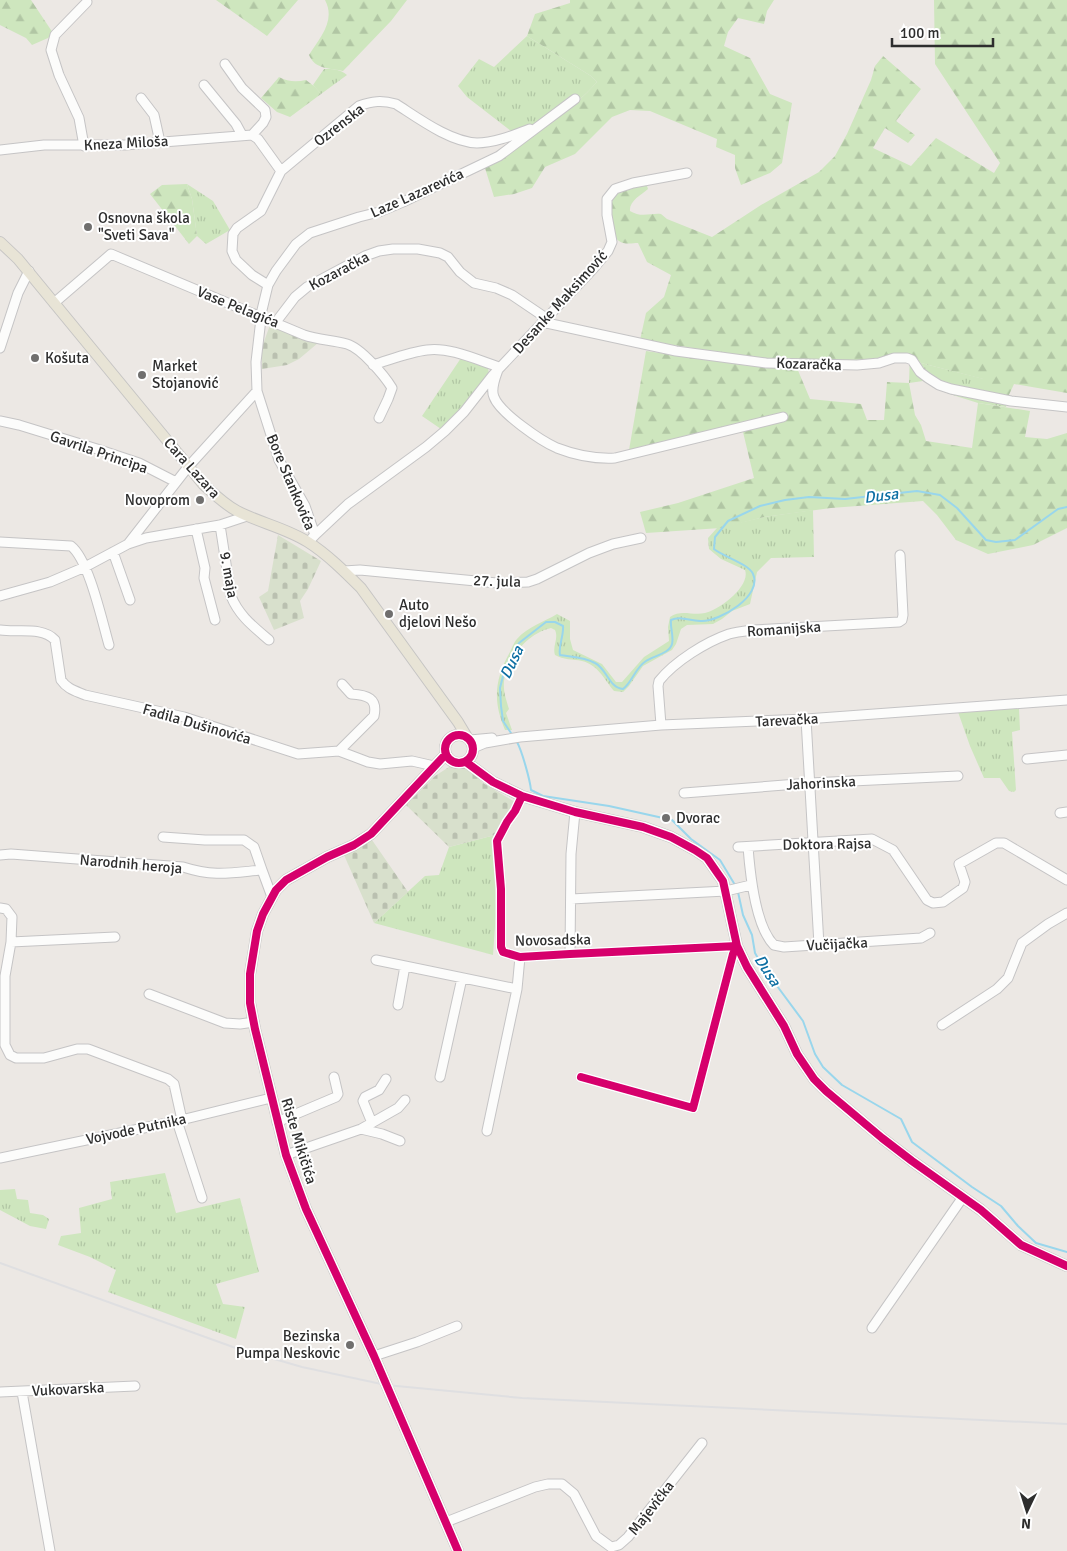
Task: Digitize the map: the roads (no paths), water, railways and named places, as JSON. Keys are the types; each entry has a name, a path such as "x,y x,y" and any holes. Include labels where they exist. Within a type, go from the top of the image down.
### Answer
{"main road":[{"name":"Cara Lazara","path":"0,242 28,271 188,467 223,502 247,516 312,539 361,588 446,708 458,722 470,748 488,773 503,787 522,796 672,837 707,858 728,890 737,946 747,967 784,1026 797,1054 814,1079 826,1092 882,1138 981,1210 1021,1245 1067,1266"},
{"name":"Cara Lazara","path":"446,708 453,724 452,737"},
{"path":"460,735 470,748 461,763 454,762 446,754 446,744 452,737 460,735"},
{"name":"Riste Mikičića","path":"446,754 371,834 286,880 272,897 263,914 257,932 250,974 250,1003 277,1122 286,1155 306,1209 374,1356 458,1551"},
{"name":"Riste Mikičića","path":"415,785 442,767 454,762"}],"street":[{"path":"84,146 79,118 58,76 51,50 55,35 87,2"},
{"path":"224,64 242,88 265,110 266,117 263,123 252,135 258,139 281,170"},
{"path":"204,85 236,124 242,135"},
{"path":"141,98 154,115 160,142"},
{"name":"Laze Lazarevića","path":"262,317 268,285 276,271 296,244 310,233 379,212 499,156 575,99"},
{"name":"Ozrenska","path":"268,285 241,267 236,260 232,251 233,234 237,228 261,210 281,170 358,106 369,102 396,104 450,136 476,143 503,138 541,124"},
{"name":"Kneza Miloša","path":"0,150 44,146 160,142 252,135"},
{"name":"Desanke Maksimović","path":"312,539 348,504 426,447 446,430 464,412 500,367 608,251 612,242 607,215 607,199 615,190 633,182 687,173"},
{"name":"Kozaračka","path":"276,322 295,297 307,287 366,256 379,251 393,249 418,250 440,253 474,282 504,292 544,320 676,351 766,363 857,365 879,363 894,358 907,358 912,360 920,372 928,378 939,385 951,389 1011,401 1067,407"},
{"name":"Vase Pelagića","path":"54,303 112,254 315,339 350,345 373,365 392,388 379,418"},
{"path":"0,348 18,293 28,271"},
{"name":"Bore Stankovića","path":"262,317 256,362 257,391 279,460 303,501 312,539"},
{"path":"373,365 429,350 463,355 500,367"},
{"name":"Desanke Maksimović","path":"500,367 493,387 493,396 498,404 512,418 557,448 581,455 615,458 782,417"},
{"path":"128,544 188,467 257,391"},
{"name":"Gavrila Principa","path":"0,416 19,425"},
{"name":"Gavrila Principa","path":"0,421 97,448 139,463 176,482"},
{"path":"0,596 50,582 85,567 128,544 146,538 220,525 247,516"},
{"name":"9. maja","path":"220,525 231,596 247,622 269,640"},
{"path":"196,529 205,568 204,578 215,620"},
{"name":"27. jula","path":"344,571 360,570 496,583 528,582 612,544 641,538"},
{"path":"0,542 71,546 76,550 85,567 108,645"},
{"path":"113,552 130,600"},
{"name":"Romanijska","path":"661,725 659,680 706,644 730,634 752,630 898,622 902,620 900,555"},
{"name":"Fadila Dušinovića","path":"0,630 11,632 33,631 52,636 55,640 61,680 70,689 85,695 184,717 298,754 339,752 380,764 412,761 434,766"},
{"path":"339,752 374,716 376,708 368,697 351,694 342,684"},
{"name":"Tarevačka","path":"470,748 485,742 513,737 661,725 806,719 1067,700"},
{"path":"806,719 819,945"},
{"path":"1027,759 1067,755"},
{"name":"Jahorinska","path":"684,793 810,783 958,776"},
{"name":"Novosadska","path":"522,796 497,840 501,889 501,946 503,952 520,958 737,946"},
{"name":"Novosadska","path":"570,954 571,854 575,812"},
{"path":"163,837 244,840 254,847 272,897"},
{"name":"Doktora Rajsa","path":"738,847 872,839 885,845 898,856 927,900 933,903 943,902 963,888 965,882 960,864 1000,843 1004,843 1067,880"},
{"path":"571,899 728,890 748,886 748,847"},
{"name":"Narodnih heroja","path":"0,855 11,854 183,867 205,874 216,875 262,870"},
{"name":"Vučijačka","path":"748,886 764,932 774,945 784,947 922,938 930,933"},
{"path":"0,908 6,909 12,917 11,942 5,976 4,1044 10,1055 16,1058 44,1058 76,1049 88,1049 168,1079 174,1084 180,1120 202,1198"},
{"path":"942,1025 997,989 1008,978 1022,943 1067,913"},
{"path":"11,942 115,937"},
{"path":"581,1077 693,1108 733,954 737,946"},
{"name":"Novosadska","path":"488,1131 517,989 520,958"},
{"path":"376,960 517,989"},
{"path":"398,1005 405,966"},
{"path":"440,1077 462,978"},
{"path":"149,994 225,1023 240,1024 254,1022"},
{"path":"277,1122 336,1097 338,1090 334,1077"},
{"path":"372,1123 363,1100 379,1090 386,1080"},
{"name":"Vojvode Putnika","path":"0,1158 180,1120 271,1098"},
{"path":"286,1155 361,1129 398,1108 405,1100"},
{"path":"361,1129 400,1141"},
{"path":"872,1328 964,1197"},
{"path":"374,1356 457,1326"},
{"name":"Vukovarska","path":"0,1392 136,1386"},
{"path":"22,1392 50,1551"},
{"name":"Majevička","path":"446,1522 535,1487 548,1484 562,1484 574,1494 596,1536 611,1547 619,1545 628,1537 702,1442"}],"waterway":[{"name":"Dusa","path":"513,736 503,721 500,688 505,668 519,643 546,622 555,622 563,626 560,655 582,658 595,663 614,685 623,689 642,664 671,647 673,638 671,620 679,618 698,621 719,617 738,606 752,591 754,582 751,570 714,549 715,537 728,521 760,506 809,497 845,499 917,491 940,495 957,508 986,540 996,542 1015,540 1058,509 1067,507"},
{"name":"Dusa","path":"517,742 526,766 531,790 543,796 609,806 672,820 691,839 720,860 735,885"},
{"name":"Dusa","path":"738,892 743,915 752,935 755,953 763,967 803,1021 815,1054 823,1067 842,1085 901,1119 912,1142 972,1187 1001,1206 1036,1243 1067,1252"}],"railway":[{"path":"0,1263 233,1347 302,1367 386,1385 522,1398 1067,1424"}],"place":[{"name":"Osnovna škola \"Sveti Sava\"","path":"88,227"},
{"name":"Košuta","path":"35,358"},
{"name":"Market Stojanović","path":"142,375"},
{"name":"Novoprom","path":"200,500"},
{"name":"Auto djelovi Nešo","path":"389,614"},
{"name":"Dvorac","path":"666,818"},
{"name":"Bezinska Pumpa Neskovic","path":"350,1345"}]}
